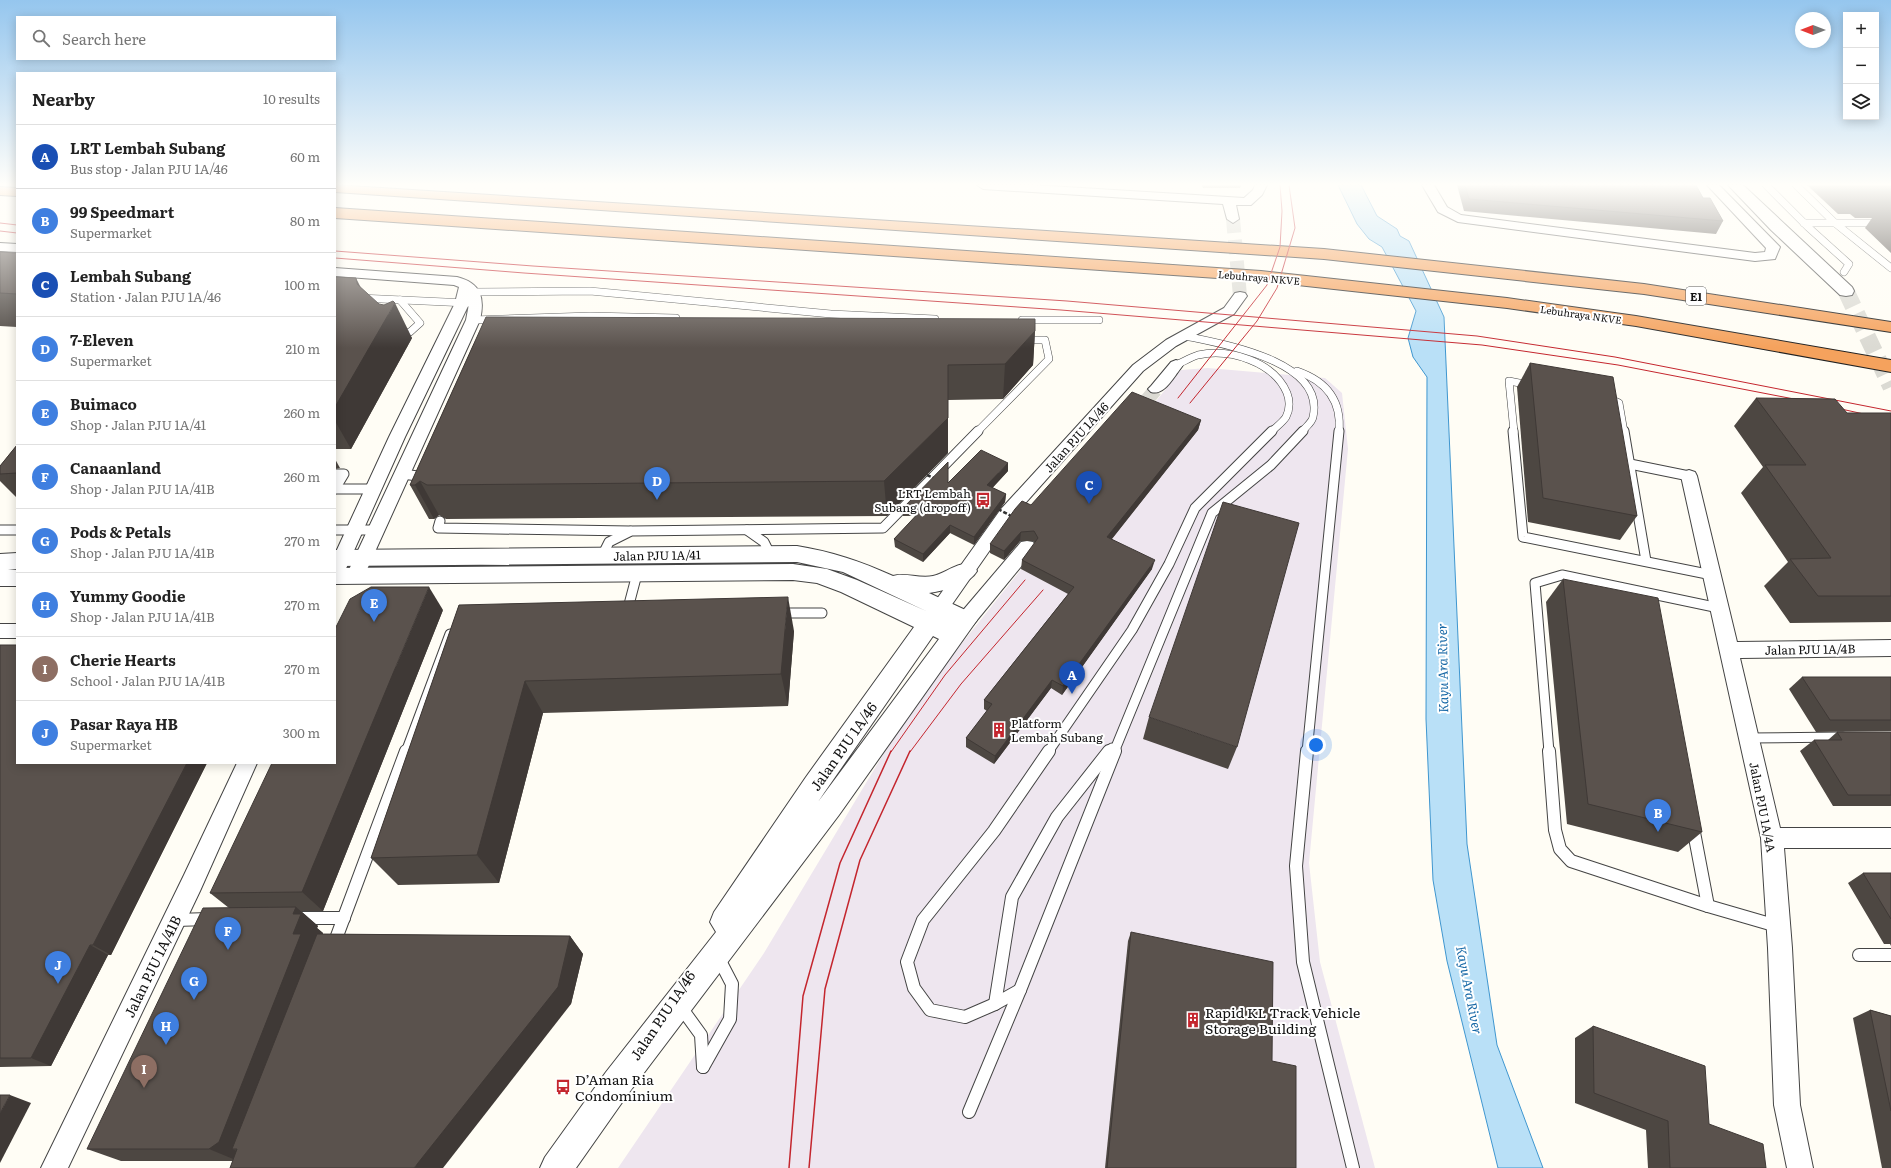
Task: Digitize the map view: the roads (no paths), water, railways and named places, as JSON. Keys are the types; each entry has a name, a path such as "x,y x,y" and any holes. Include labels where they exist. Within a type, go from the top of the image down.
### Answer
{"highway":[{"name":"Lebuhraya NKVE","path":"725,240 1261,276 1507,303 1636,322 1891,366"},
{"name":"E1","path":"1107,240 1324,254 1499,273 1651,290 1891,327"}],"street":[{"path":"1622,240 1755,257 1770,256 1774,247 1767,240"},
{"path":"1791,240 1851,291 1844,272 1808,240"},
{"path":"0,247 16,248"},
{"path":"336,272 457,281 470,296 472,320 376,530 344,567"},
{"path":"344,567 354,531 470,296"},
{"name":"Jalan PJU 1A/46","path":"617,1083 815,785 1007,513 1138,368 1160,350 1229,311 1240,296"},
{"path":"1156,390 1176,365"},
{"name":"Jalan PJU 1A/4A","path":"1689,476 1772,838 1779,926 1787,1105 1800,1168"},
{"name":"Jalan PJU 1A/46","path":"617,1083 830,806 961,628 1027,547"},
{"name":"Jalan PJU 1A/41","path":"344,567 602,556 797,554 827,559 850,566 879,580 934,615 961,628"},
{"path":"0,562 16,561"},
{"name":"Jalan PJU 1A/41","path":"344,567 637,574 793,572 819,575 934,615"},
{"path":"879,580 905,585 923,586 939,584 966,571"},
{"path":"0,578 16,578"},
{"path":"0,631 16,631"},
{"name":"Jalan PJU 1A/4B","path":"1729,650 1891,648"},
{"name":"Jalan PJU 1A/41B","path":"54,1168 175,920 248,764"},
{"path":"1772,838 1891,838"},
{"path":"556,1168 617,1083"}],"lane":[{"path":"1823,240 1849,264 1844,272"},
{"path":"1856,240 1891,268"},
{"path":"350,297 397,300 590,290 831,314 945,320"},
{"path":"384,306 397,300"},
{"path":"394,330 399,334 403,334 418,327 420,323 397,300"},
{"path":"472,320 507,321 590,316 677,318 680,324"},
{"path":"1014,320 1099,320"},
{"path":"1185,336 1243,348 1314,377 1334,398 1340,418 1296,866 1303,962 1353,1168"},
{"path":"440,521 438,528 631,531 883,528 1049,359 1045,340 1013,340"},
{"path":"1020,990 995,1004 965,1016 930,1010 914,988 907,962 923,920 994,831 1132,630 1169,564 1195,508 1286,417 1290,401 1283,384 1272,371 1256,362 1224,354 1198,355 1176,365"},
{"path":"969,1112 1020,990 1119,739 1212,514 1246,487 1289,449 1313,417 1314,396 1304,380 1277,363"},
{"path":"1541,386 1509,382 1523,537 1712,575"},
{"path":"1595,395 1603,396 1619,403 1646,561"},
{"path":"1630,464 1689,476"},
{"path":"336,474 344,474 336,489 374,489"},
{"path":"402,474 418,477 435,476"},
{"path":"0,530 16,530"},
{"path":"336,530 376,530"},
{"path":"747,530 764,542 770,554"},
{"path":"602,556 610,542 631,531"},
{"path":"627,612 637,574"},
{"path":"1719,608 1652,598 1562,575 1535,583 1555,830 1560,849 1571,861 1708,906 1779,926"},
{"path":"768,613 822,613"},
{"path":"331,954 454,623"},
{"path":"1749,738 1852,737"},
{"path":"995,1004 1012,897 1057,817 1119,739"},
{"path":"1692,820 1708,906"},
{"path":"283,918 344,918"},
{"path":"175,920 221,919"},
{"path":"678,1003 701,1035 703,1067 730,1019 732,984 716,954"},
{"path":"1859,955 1891,955"}],"water":[{"name":"Kayu Ara River","path":"1370,240 1406,240 1409,241 1444,317 1467,844 1497,1045 1543,1168 1498,1168 1447,961 1433,880 1426,719 1427,377 1413,357 1408,338 1416,311 1382,247"}],"tunnel":[{"path":"1235,240 1240,296"},
{"path":"1846,291 1891,387"},
{"path":"1133,417 1156,389"}],"tram line":[{"path":"1243,316 1267,285 1280,247 1280,240"},
{"path":"1259,317 1277,288 1292,240"},
{"path":"336,251 533,266 1067,301 1243,316"},
{"path":"336,258 524,273 1061,310 1236,325"},
{"path":"1236,325 1243,316"},
{"path":"1243,316 1259,317"},
{"path":"1253,326 1259,317"},
{"path":"1259,317 1477,336 1615,357 1891,411"},
{"path":"1178,398 1236,325"},
{"path":"1236,325 1253,326"},
{"path":"1190,403 1253,326"},
{"path":"1253,326 1482,345 1618,365 1799,400"},
{"path":"1832,407 1891,420"},
{"path":"891,752 945,675 1025,580"},
{"path":"910,752 961,684 1043,590"},
{"path":"789,1168 803,996 840,863 891,751"},
{"path":"809,1168 825,989 860,860 910,751"}],"place":[{"name":"7-Eleven","path":"657,500"},
{"name":"LRT Lembah Subang (dropoff)","path":"983,500"},
{"name":"Lembah Subang","path":"1089,504"},
{"name":"Buimaco","path":"374,622"},
{"name":"LRT Lembah Subang","path":"1072,694"},
{"name":"Platform Lembah Subang","path":"999,730"},
{"name":"99 Speedmart","path":"1658,832"},
{"name":"Canaanland","path":"228,950"},
{"name":"Pasar Raya HB","path":"58,984"},
{"name":"Pods & Petals","path":"194,1000"},
{"name":"Rapid KL Track Vehicle Storage Building","path":"1193,1020"},
{"name":"Yummy Goodie","path":"166,1045"},
{"name":"D’Aman Ria Condominium","path":"563,1087"},
{"name":"Cherie Hearts","path":"144,1088"}]}
